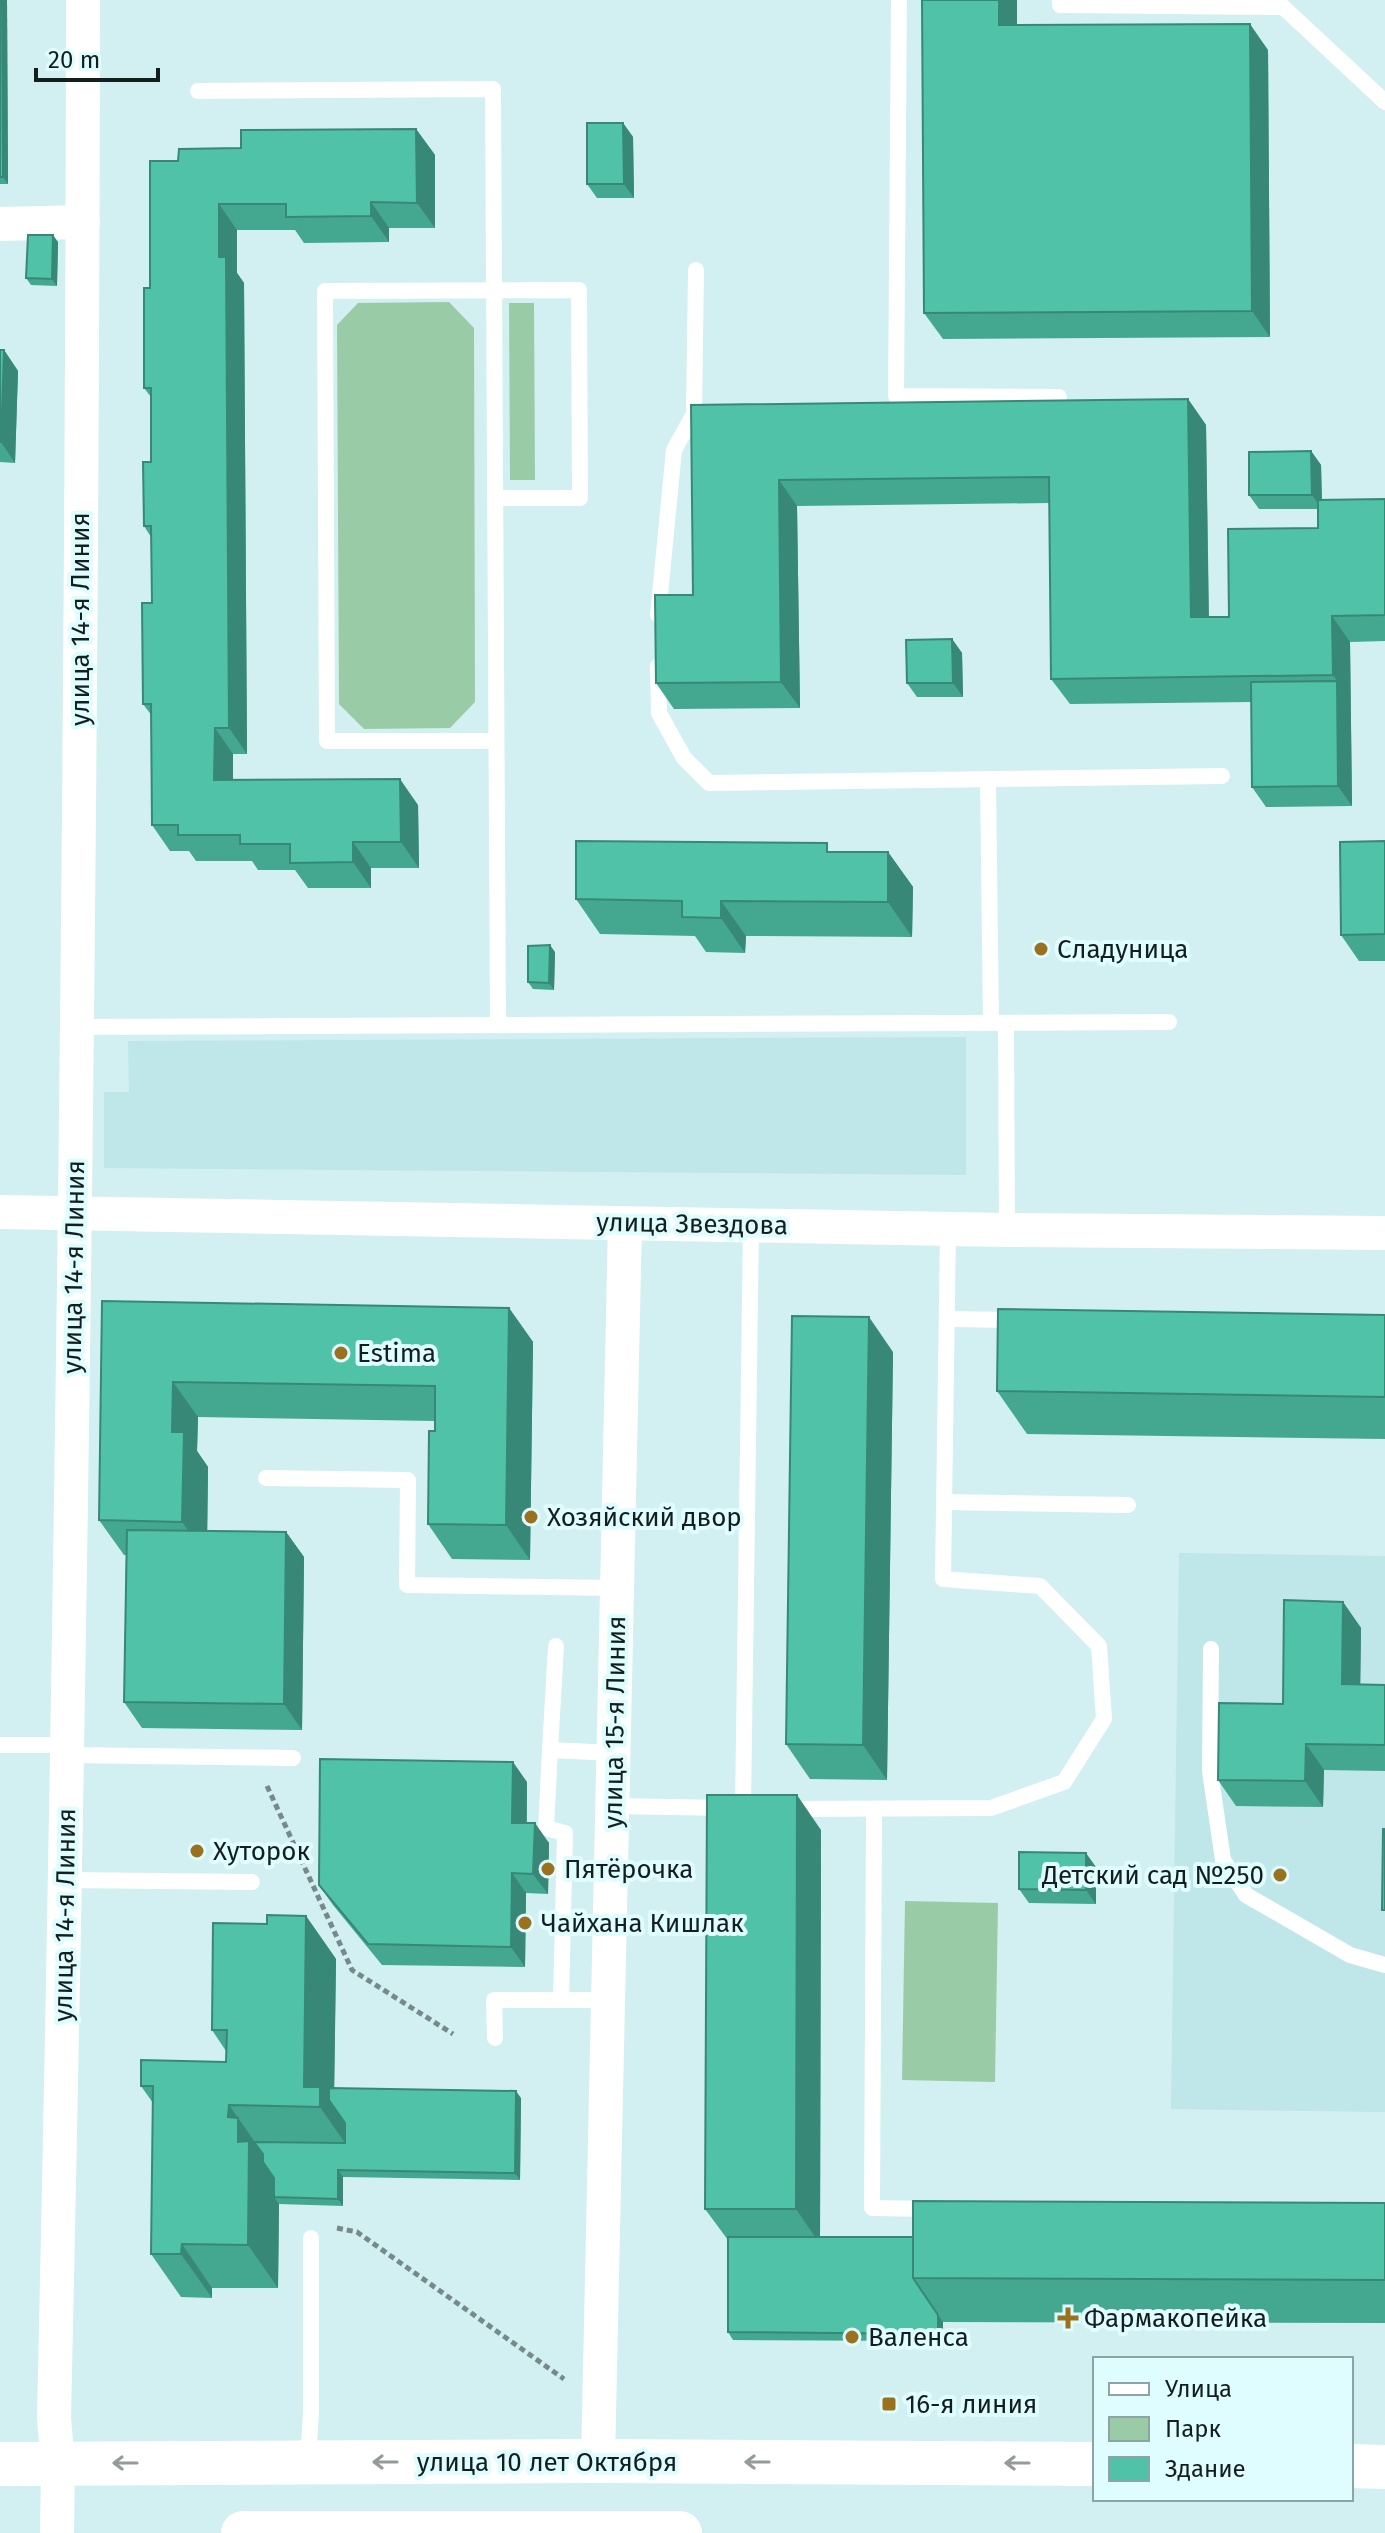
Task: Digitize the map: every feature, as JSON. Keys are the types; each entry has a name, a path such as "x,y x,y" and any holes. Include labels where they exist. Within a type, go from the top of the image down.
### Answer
{"main road":[{"name":"улица 10 лет Октября","path":"0,2464 598,2461 1093,2464"},
{"path":"1353,2466 1385,2467"},
{"path":"243,2533 680,2533"}],"street":[{"name":"улица 14-я Линия","path":"57,2533 58,2463 54,2418 66,1880 77,1027 83,0"},
{"path":"0,224 83,222"},
{"name":"улица Звездова","path":"0,1212 1007,1230 1385,1233"},
{"name":"улица 15-я Линия","path":"598,2461 625,1223"}],"lane":[{"path":"899,0 896,396 1059,397"},
{"path":"1060,0 1060,5 1283,7 1385,102"},
{"path":"198,91 493,89 498,1025"},
{"path":"696,270 694,414 674,450 657,607 659,713 684,758 709,783 1222,776"},
{"path":"495,498 580,498 579,290 325,291 327,741 496,741"},
{"path":"988,779 1007,1230"},
{"path":"77,1027 1169,1022"},
{"path":"751,1226 758,1808"},
{"path":"613,1806 874,1810 991,1808 1064,1782 1104,1719 1099,1646 1040,1586 943,1579 948,1229"},
{"path":"947,1319 1041,1321"},
{"path":"266,1478 408,1480 407,1585 618,1588"},
{"path":"944,1502 1128,1505"},
{"path":"556,1646 546,1828 565,1833 561,2000"},
{"path":"1211,1649 1210,1771 1223,1860 1246,1895 1350,1955 1385,1965"},
{"path":"0,1745 293,1758"},
{"path":"550,1750 614,1753"},
{"path":"874,1810 872,2208 950,2209"},
{"path":"66,1880 252,1882"},
{"path":"495,2038 494,2000 608,2000"},
{"path":"308,2462 311,2238"}],"path":[{"path":"254,1758 352,1970 453,2034"},
{"path":"328,2226 357,2232 599,2404"}],"shaded area":[{"path":"966,1037 966,1175 104,1168 104,1092 129,1092 128,1041"},
{"name":"Детский сад №250","path":"1179,1553 1385,1556 1385,2112 1171,2109"}],"green space":[{"path":"449,302 474,328 475,702 450,728 364,729 339,704 337,325 358,303"},
{"path":"509,303 534,303 535,480 510,480"},
{"path":"905,1901 998,1903 995,2082 902,2080"}],"building":[{"path":"2,0 3,177 0,177"},
{"path":"922,0 999,0 999,25 1250,24 1252,311 924,313"},
{"path":"587,123 623,123 624,184 587,184"},
{"path":"416,129 417,203 371,202 371,216 286,217 286,204 219,204 219,257 226,257 229,728 215,728 214,780 400,779 401,842 353,842 353,862 290,863 290,844 240,844 240,835 178,835 178,825 152,825 151,704 143,704 142,603 152,603 151,526 144,526 143,462 151,462 151,388 144,388 144,288 150,288 150,161 178,161 179,149 241,148 241,130"},
{"path":"28,235 53,235 52,279 26,278"},
{"path":"0,350 4,350 1,442 0,442"},
{"path":"1188,399 1191,617 1229,617 1228,529 1318,528 1318,500 1385,499 1385,615 1332,616 1333,675 1051,679 1049,477 779,480 781,682 656,683 655,595 693,595 691,405"},
{"path":"1311,451 1312,495 1249,495 1249,452"},
{"path":"952,639 953,683 907,683 906,640"},
{"path":"1337,681 1338,786 1252,787 1251,682"},
{"path":"576,841 827,843 827,852 888,852 888,902 721,901 721,918 682,917 682,901 576,899"},
{"path":"1385,841 1385,934 1341,935 1340,842"},
{"path":"550,945 549,983 528,982 528,946"},
{"path":"102,1301 509,1308 506,1525 428,1524 429,1431 435,1431 435,1386 173,1382 172,1432 184,1432 182,1522 99,1520"},
{"path":"998,1309 1385,1315 1385,1397 997,1391"},
{"path":"792,1316 869,1317 863,1745 786,1744"},
{"path":"127,1530 286,1532 284,1704 124,1702"},
{"path":"1284,1600 1343,1602 1342,1684 1385,1685 1385,1745 1306,1744 1305,1781 1218,1780 1219,1703 1283,1704"},
{"path":"320,1759 513,1762 512,1823 535,1823 533,1874 512,1873 511,1947 368,1944 319,1885"},
{"path":"707,1795 797,1795 796,2209 705,2209"},
{"path":"1385,1829 1385,1910 1382,1910"},
{"path":"1019,1852 1086,1853 1086,1890 1019,1889"},
{"path":"267,1915 306,1916 304,2087 320,2087 320,2107 229,2105 228,2117 238,2118 238,2142 249,2141 248,2245 182,2244 181,2254 151,2254 153,2086 141,2086 141,2060 226,2062 227,2030 212,2030 213,1923 267,1924"},
{"path":"329,2088 516,2091 515,2173 338,2170 338,2199 274,2197 274,2178 254,2142 345,2143 345,2123 329,2100"},
{"path":"913,2201 1385,2203 1385,2280 913,2278"},
{"path":"728,2237 913,2237 913,2278 938,2315 938,2334 728,2332"}],"place":[{"name":"Сладуница","path":"1041,949"},
{"name":"Estima","path":"341,1353"},
{"name":"Хозяйский двор","path":"531,1517"},
{"name":"Хуторок","path":"197,1851"},
{"name":"Пятёрочка","path":"548,1869"},
{"name":"Детский сад №250","path":"1280,1875"},
{"name":"Чайхана Кишлак","path":"525,1923"},
{"name":"Фармакопейка","path":"1068,2318"},
{"name":"Валенса","path":"852,2337"},
{"name":"16-я линия","path":"889,2404"}]}
